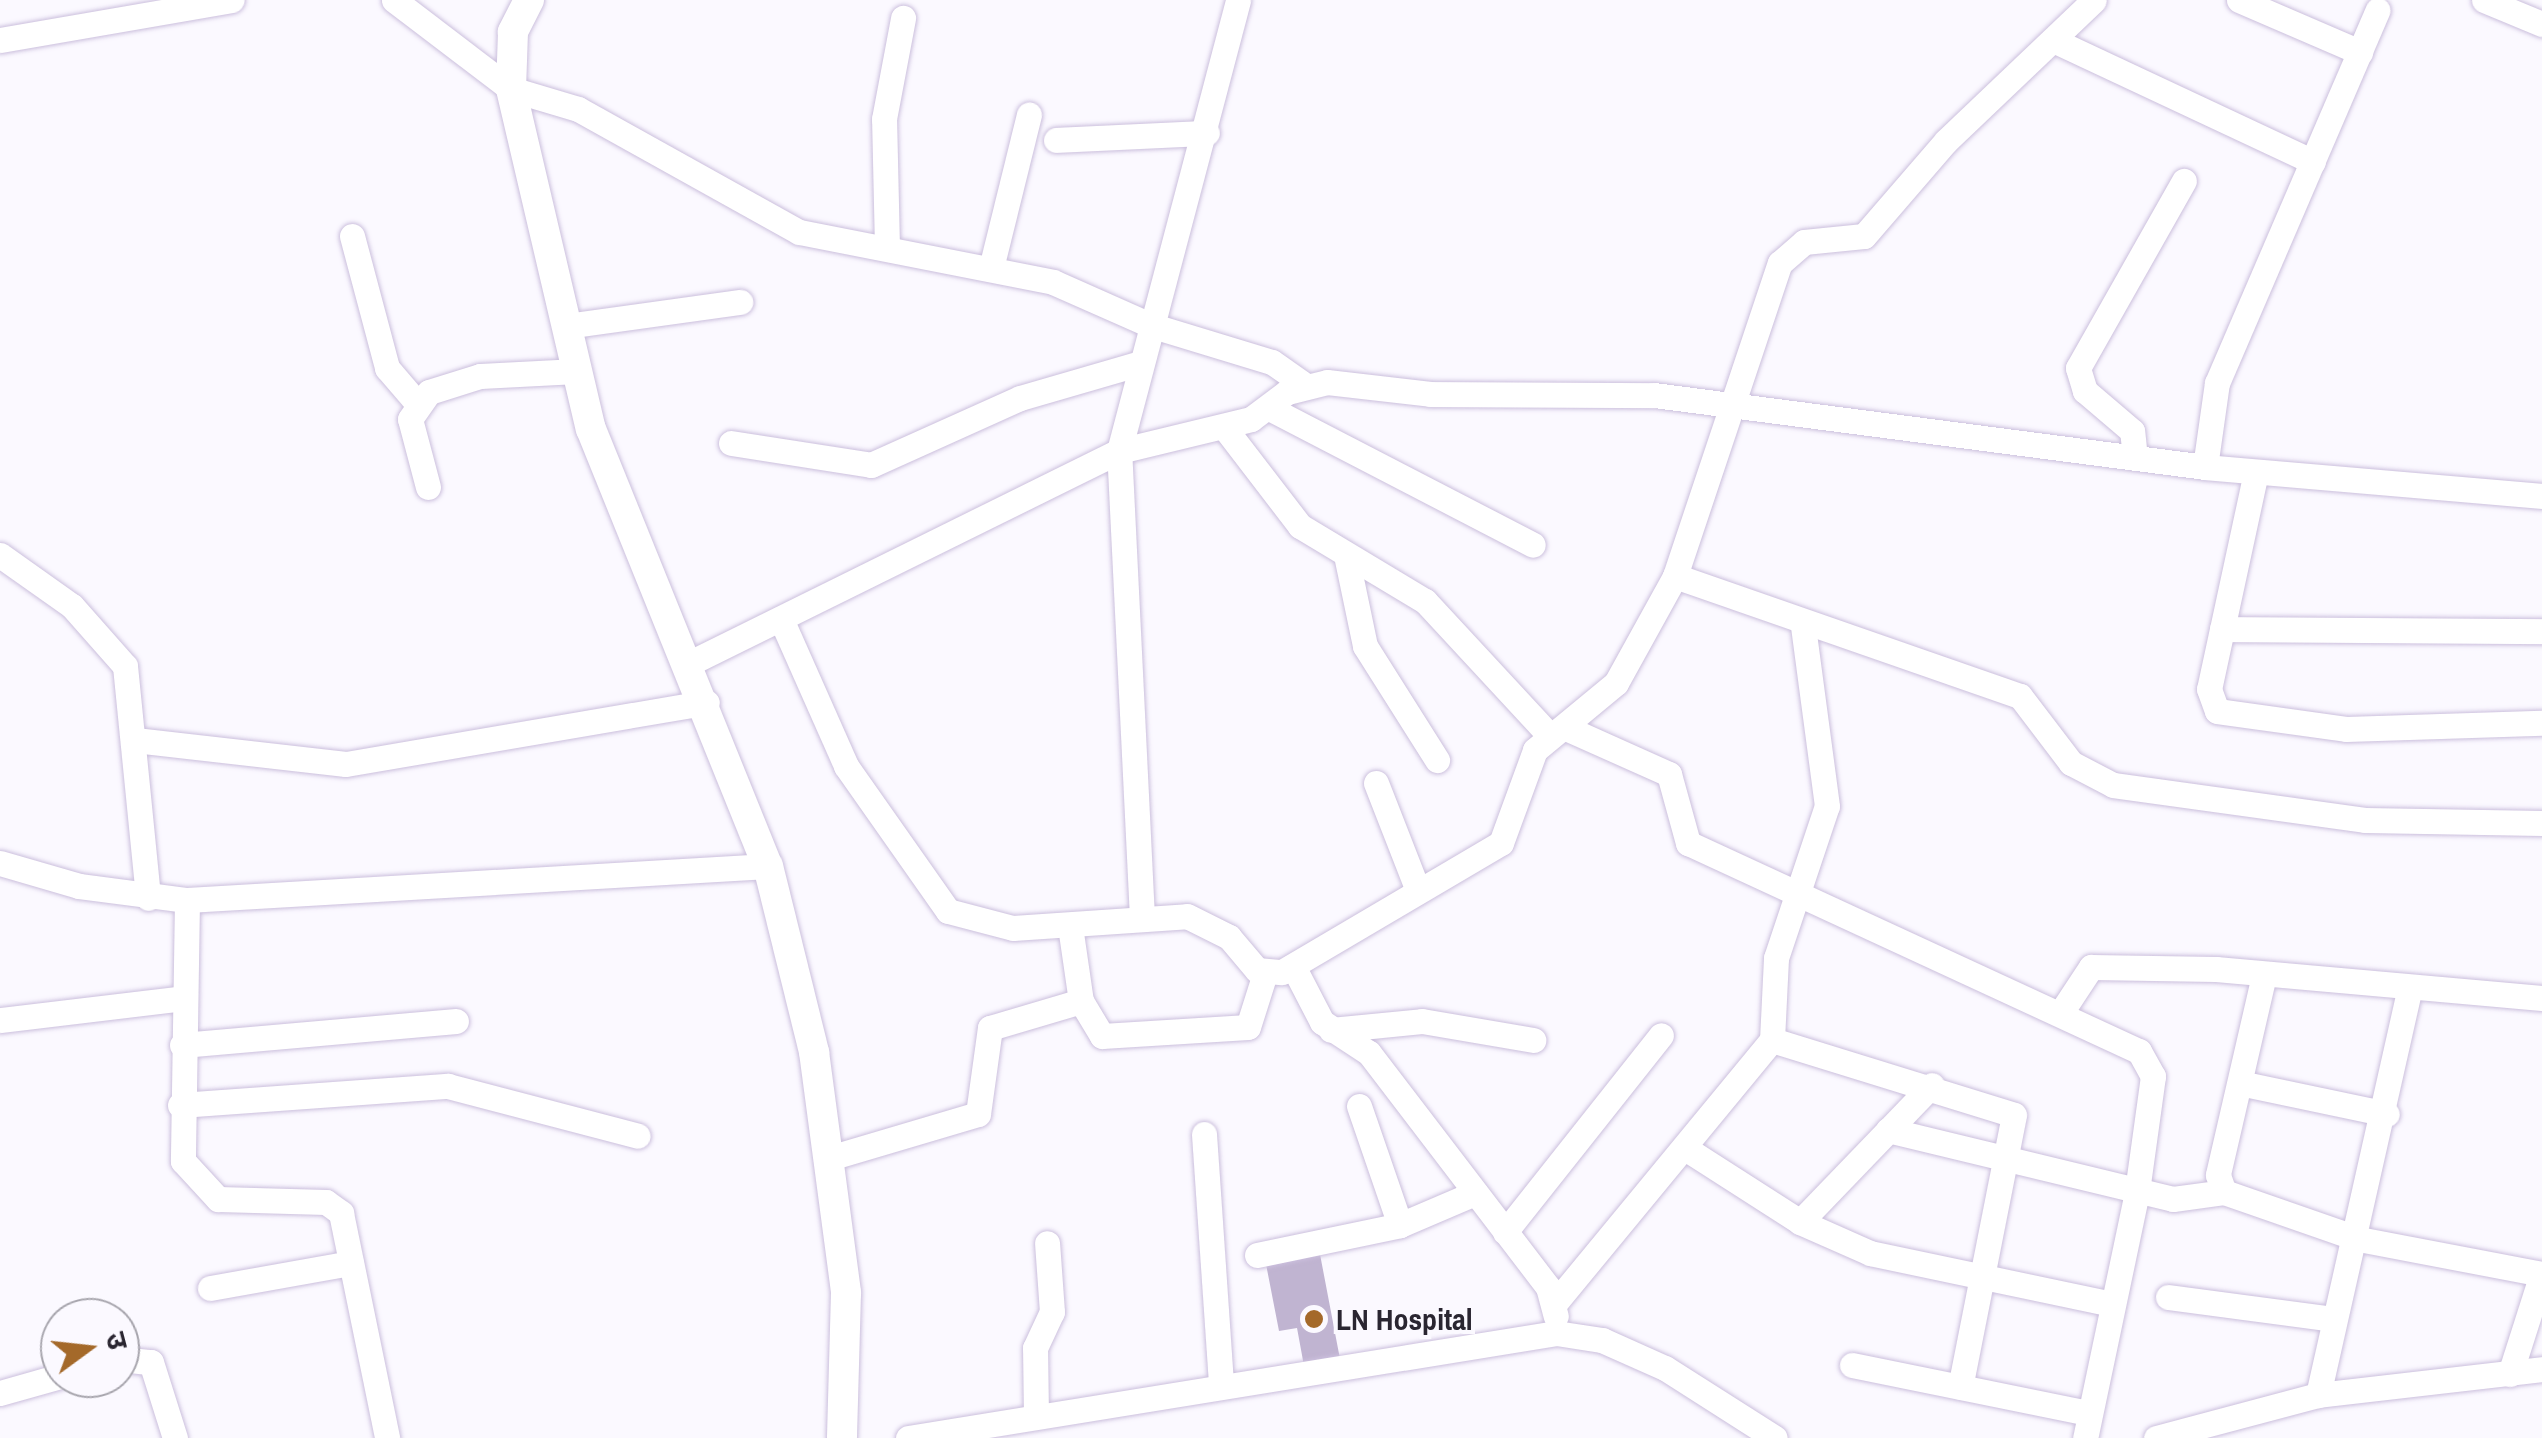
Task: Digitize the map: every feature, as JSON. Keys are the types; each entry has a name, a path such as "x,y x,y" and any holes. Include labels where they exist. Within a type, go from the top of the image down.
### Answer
{"street":[{"path":"0,40 232,0"},
{"path":"394,0 511,89 578,109 787,227 992,264 1150,325 1272,362 1304,384 1430,394 1598,390 2205,468 2542,496"},
{"path":"1142,918 1119,451 1137,364 1207,133 1238,0"},
{"path":"1265,973 1293,966 1501,843 1524,768 1558,732 1616,683 1675,576 1791,250 1864,236 2094,0"},
{"path":"2239,0 2360,52"},
{"path":"2498,3 2542,24"},
{"path":"519,6 511,89 578,371 632,540 707,702 768,866 833,1158 846,1293 842,1438"},
{"path":"2205,468 2217,383 2378,10"},
{"path":"887,248 884,119 903,18"},
{"path":"2053,40 2312,162"},
{"path":"992,264 1028,115"},
{"path":"1056,140 1207,133"},
{"path":"2135,458 2132,430 2085,391 2078,368 2184,181"},
{"path":"352,236 387,368 417,403"},
{"path":"567,326 740,302"},
{"path":"731,443 871,465 1020,398 1137,364"},
{"path":"428,487 410,437 417,403 456,381 578,371"},
{"path":"690,662 1119,451 1224,427 1269,408 1304,384"},
{"path":"1269,408 1533,545"},
{"path":"1224,427 1300,526 1425,600 1558,732 1669,774 1688,843 2121,1037 2153,1076 2137,1192 2086,1426 1960,1387 1852,1365"},
{"path":"2256,472 2209,689 2226,715 2346,728 2542,722"},
{"path":"0,555 114,648 132,688 134,828 148,898"},
{"path":"1346,555 1364,646 1437,760"},
{"path":"1675,576 1803,624 2020,696 2071,764 2114,785 2365,820 2542,823"},
{"path":"781,619 846,766 932,895 985,924 1070,926 1142,918 1206,923 1265,973"},
{"path":"1556,1303 1688,1150 1772,1040 1776,958 1827,806 1803,624"},
{"path":"2222,629 2542,630"},
{"path":"135,740 346,764 707,702"},
{"path":"1376,783 1418,890"},
{"path":"0,863 148,898 187,900 768,866"},
{"path":"187,900 180,1105 183,1161 202,1192 336,1206 387,1438"},
{"path":"1070,926 1081,1000 1102,1036 1240,1030 1254,1022 1265,973"},
{"path":"1293,966 1331,1030 1369,1053 1505,1232 1556,1303 1556,1332"},
{"path":"2062,1011 2091,968 2264,974 2542,998"},
{"path":"2224,1192 2218,1175 2264,974"},
{"path":"2318,1395 2332,1319 2359,1239 2410,987"},
{"path":"0,1020 184,998"},
{"path":"833,1158 978,1114 990,1028 1081,1000"},
{"path":"182,1046 456,1021"},
{"path":"1331,1030 1422,1021 1533,1040"},
{"path":"1505,1232 1661,1034"},
{"path":"1772,1040 2012,1110 2006,1160 1960,1387"},
{"path":"2240,1082 2387,1114"},
{"path":"1800,1222 1932,1085"},
{"path":"180,1105 448,1086 638,1136"},
{"path":"1360,1106 1400,1226"},
{"path":"1888,1130 2137,1192 2224,1192 2359,1239 2542,1274 2510,1374"},
{"path":"1204,1134 1221,1386"},
{"path":"1688,1150 1800,1222 1904,1264 2112,1304"},
{"path":"1257,1255 1400,1226 1475,1193"},
{"path":"1036,1416 1035,1348 1052,1312 1047,1243"},
{"path":"210,1288 351,1264"},
{"path":"2168,1297 2332,1319"},
{"path":"908,1438 1556,1332 1602,1340 1665,1368 1775,1438"},
{"path":"140,1361 151,1362 174,1438"},
{"path":"2156,1438 2318,1395 2542,1369"},
{"path":"0,1394 40,1382"}],"building":[{"path":"1319,1249 1340,1359 1304,1366 1297,1328 1279,1331 1265,1259"}],"place":[{"name":"LN Hospital","path":"1314,1319"}]}
